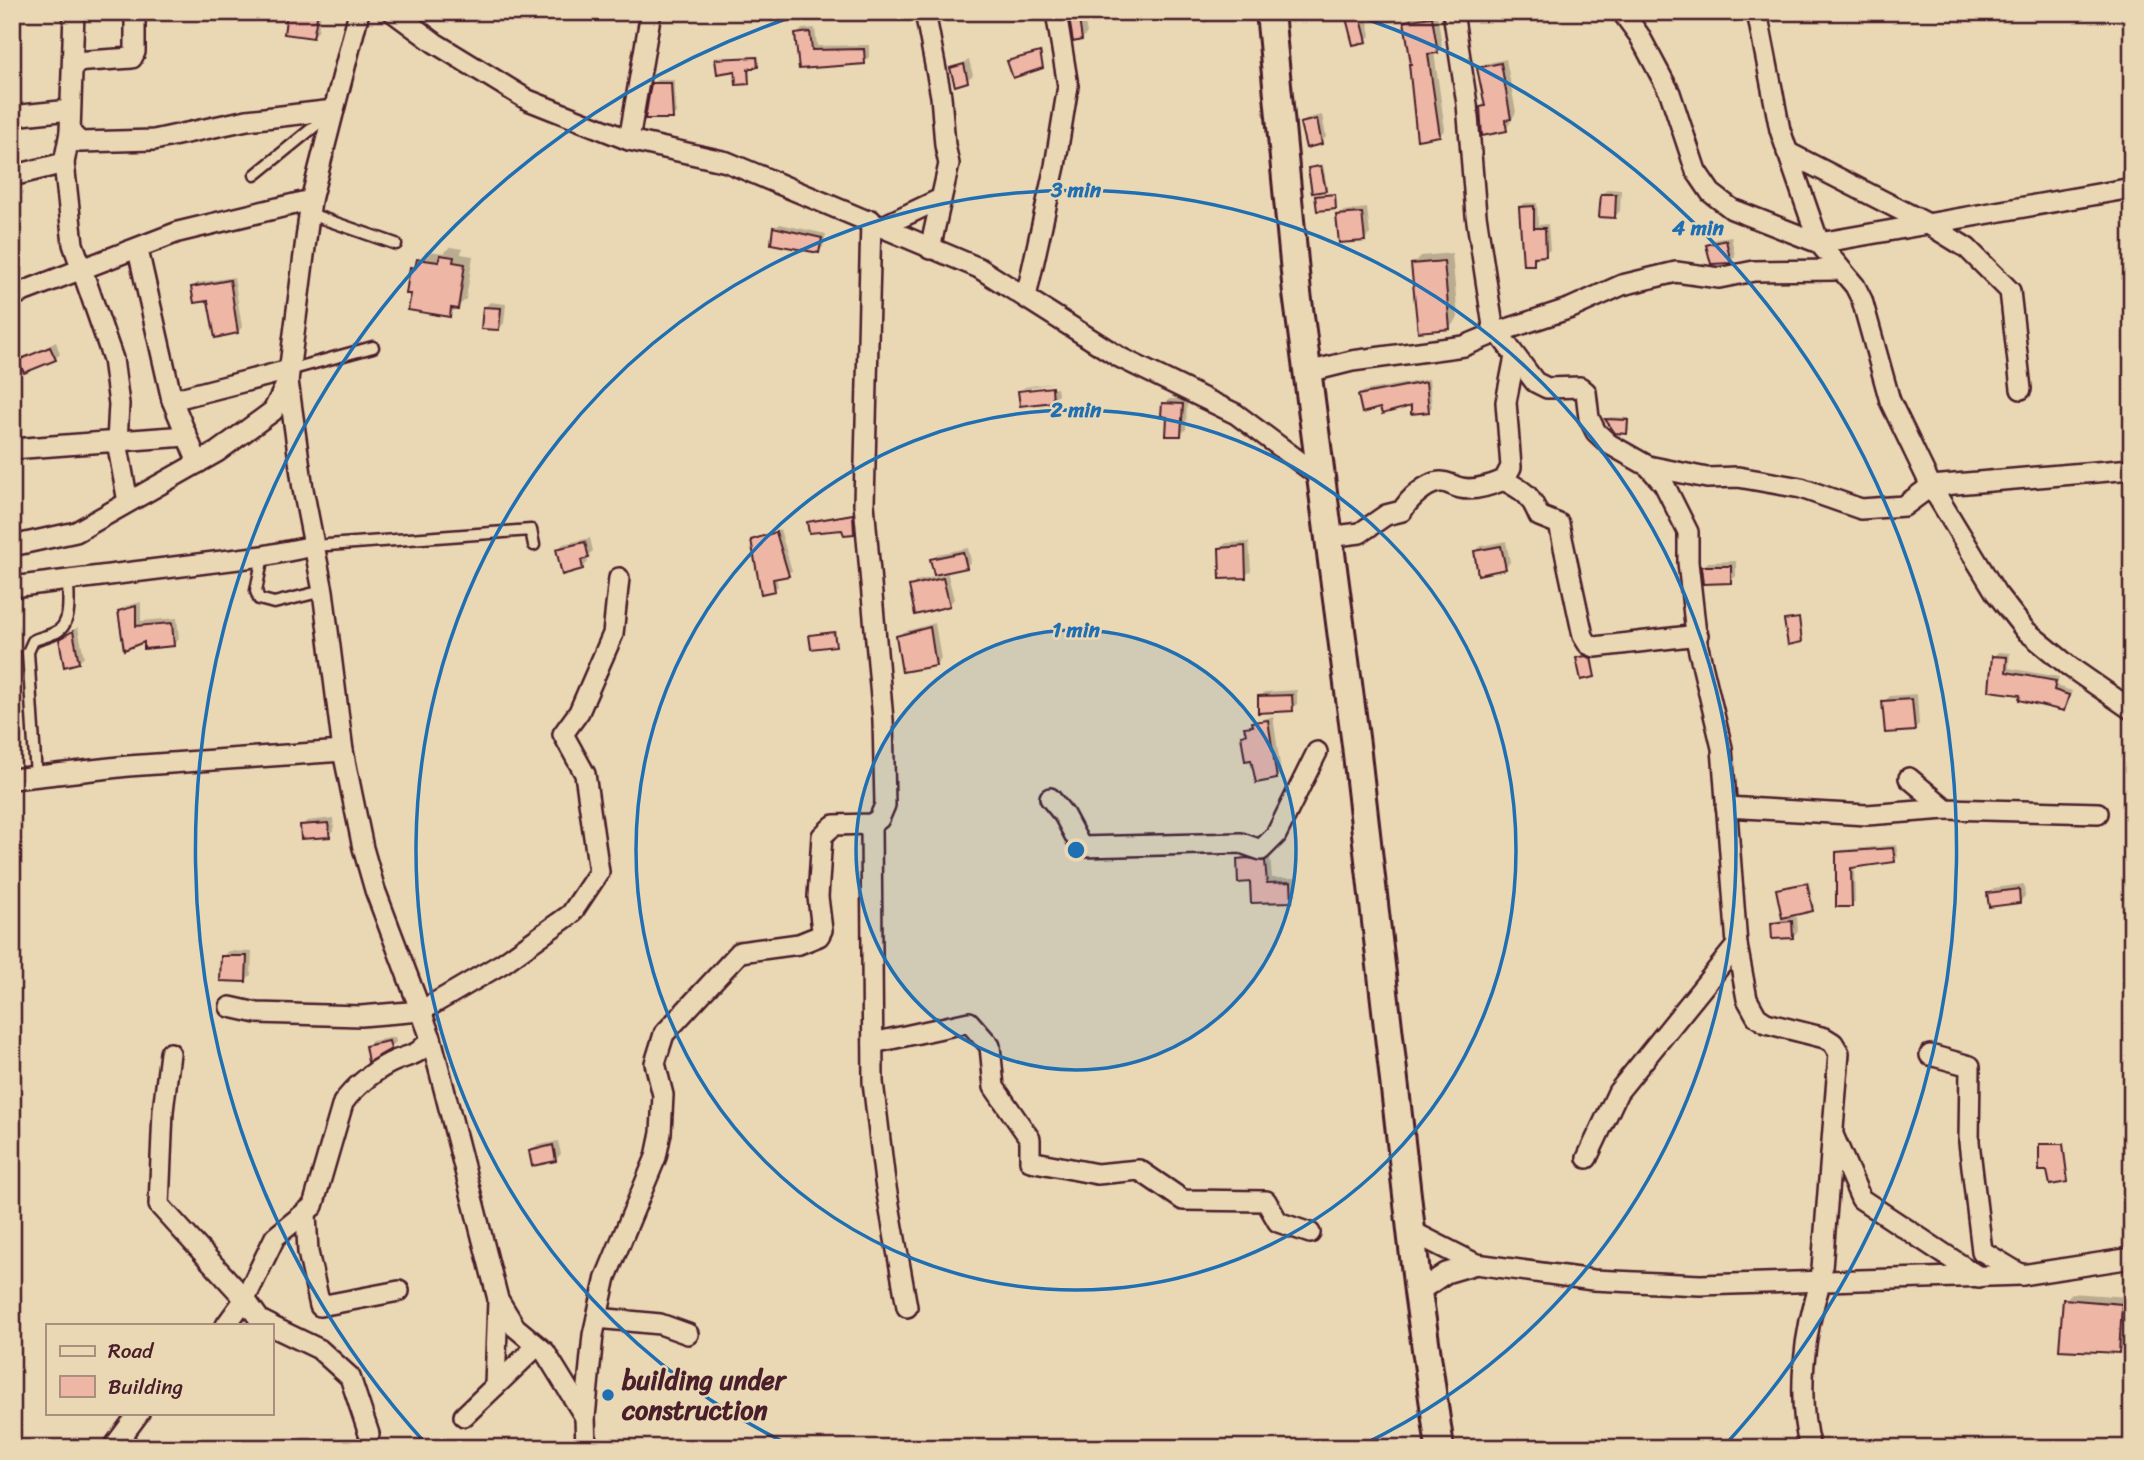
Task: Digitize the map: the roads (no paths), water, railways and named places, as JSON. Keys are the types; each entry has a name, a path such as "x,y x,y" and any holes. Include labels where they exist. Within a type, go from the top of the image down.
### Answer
{"main road":[{"path":"1270,12 1284,177 1319,475 1356,745 1418,1292 1440,1448"}],"street":[{"path":"74,12 70,132 64,163 73,244 113,359 119,404 117,442 128,502"},
{"path":"73,62 132,58 135,52 135,12"},
{"path":"359,12 310,207 289,376 323,591 343,751 363,848 375,890 431,1038 498,1299 515,1328 545,1352 585,1417"},
{"path":"393,12 435,43 528,100 629,140 727,162 979,268 1119,357 1236,414 1319,475"},
{"path":"629,140 651,12"},
{"path":"925,12 941,96 944,145 949,164 930,249"},
{"path":"1026,297 1055,166 1068,86 1056,12"},
{"path":"1453,12 1467,104 1476,215 1493,326 1535,382 1547,388 1580,387 1586,391 1589,418 1596,432 1609,444 1648,466 1707,478 1738,477 1801,488 1861,509 1904,506 1931,486 2132,469"},
{"path":"1622,12 1639,35 1670,93 1696,171 1711,193 1732,209 1819,243 2132,188"},
{"path":"1757,12 1780,130 1819,243 1855,286 1862,300 1890,401 1931,486 1996,593 2025,629 2070,667 2132,710"},
{"path":"12,116 71,110"},
{"path":"70,132 80,142 154,140 247,120 334,110"},
{"path":"1787,152 1928,223 1967,248 2010,291 2021,389"},
{"path":"12,176 64,163"},
{"path":"877,223 940,199"},
{"path":"12,296 56,282 80,268 138,250 178,232 310,207"},
{"path":"586,1448 585,1417 597,1318 606,1277 656,1157 663,1112 655,1063 664,1034 740,953 799,944 819,936 822,930 818,897 822,836 834,825 871,824 879,819 885,805 883,720 864,504 877,223"},
{"path":"138,250 172,400 198,463"},
{"path":"1308,372 1352,361 1438,352 1465,346 1498,332 1571,309 1622,285 1676,272 1719,278 1754,271 1839,270"},
{"path":"1504,480 1511,467 1506,402 1515,356"},
{"path":"172,400 289,376"},
{"path":"12,545 76,532 198,463 251,430 273,411 289,376"},
{"path":"12,449 186,436"},
{"path":"1648,466 1664,484 1688,531 1688,562 1698,635 1719,727 1737,945 1747,999 1757,1017 1766,1023 1825,1038 1838,1048 1839,1073 1821,1281 1808,1316 1802,1392 1802,1414 1811,1448"},
{"path":"1328,537 1367,529 1386,515 1402,511 1427,485 1440,482 1472,489 1504,480 1521,487 1532,500 1539,516 1559,524 1583,636 1588,645 1595,647 1698,635"},
{"path":"12,587 263,556 314,546"},
{"path":"230,1007 257,1013 361,1016 422,1011 503,963 571,914 599,872 585,774 563,734 579,712 613,634 619,578"},
{"path":"12,779 343,751"},
{"path":"1050,798 1064,815 1081,847 1241,843 1261,850 1276,835 1317,752"},
{"path":"1909,778 1946,809"},
{"path":"1726,807 1867,815 1946,809 2098,813"},
{"path":"871,824 873,1082 885,1182 907,1307"},
{"path":"1587,1158 1618,1092 1737,945"},
{"path":"873,1043 970,1022 990,1046 994,1087 1030,1139 1030,1161 1097,1174 1139,1170 1183,1200 1266,1201 1278,1223 1310,1233"},
{"path":"227,1324 245,1299 275,1237 306,1214 319,1190 343,1103 348,1095 392,1062 419,1054 431,1038"},
{"path":"170,1054 163,1111 159,1205 245,1299 260,1320 267,1324"},
{"path":"1930,1055 1970,1066 1969,1142 1982,1251 2022,1275"},
{"path":"1832,1135 1861,1199 1979,1277"},
{"path":"306,1214 308,1252 320,1306 399,1291"},
{"path":"1413,1232 1476,1264 1593,1280 1700,1285 2022,1275 2132,1258"},
{"path":"1418,1292 1446,1273 1476,1264"},
{"path":"495,1386 498,1299"},
{"path":"597,1318 660,1324 688,1334"},
{"path":"273,1327 319,1349 350,1377 369,1434"},
{"path":"464,1416 537,1346"},
{"path":"113,1448 138,1414"}],"lane":[{"path":"255,175 334,110"},
{"path":"310,207 397,244"},
{"path":"289,376 373,347"},
{"path":"314,546 531,530 534,545"},
{"path":"263,556 256,591 259,599 274,603 323,591"},
{"path":"36,776 28,652 33,641 53,634 65,624 68,581"}],"place":[{"name":"building under construction","path":"608,1395"}]}
